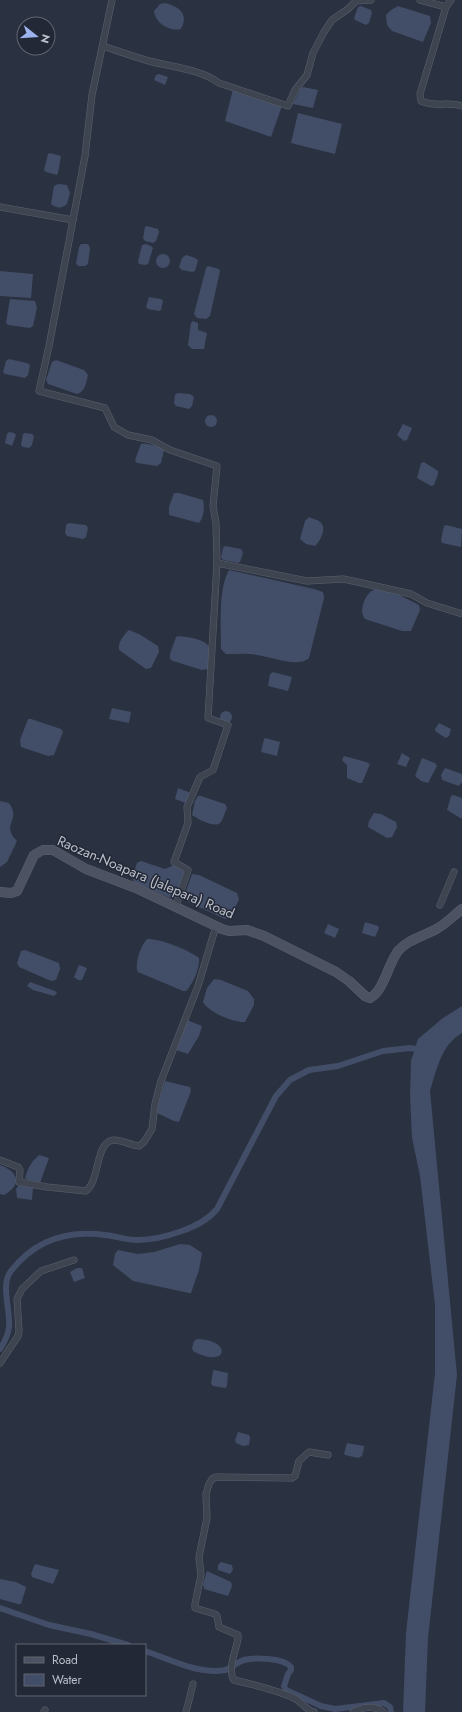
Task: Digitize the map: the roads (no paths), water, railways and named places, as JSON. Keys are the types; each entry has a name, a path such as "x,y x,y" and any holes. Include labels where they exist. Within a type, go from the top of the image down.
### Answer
{"main road":[{"name":"Raozan-Noapara (Jalepara) Road","path":"0,892 11,893 17,891 34,855 43,850 57,852 86,869 136,888 216,926 229,931 247,930 264,936 336,972 349,981 365,996 370,998 376,993 392,962 401,949 411,942 437,929 462,909"}],"street":[{"path":"112,0 92,95 85,156 51,339 38,391 105,408 114,427 128,435 152,440 170,450 217,466 213,506 216,523 217,563 208,718 228,725 213,770 200,777 187,807 188,823 174,862 188,870 176,906"},
{"path":"103,46 195,73 215,80 219,83 288,106 295,90 307,75 317,44 332,20 348,9 356,1 372,0"},
{"path":"420,0 446,7"},
{"path":"451,0 446,7 420,94 421,101 436,106 451,103 462,106"},
{"path":"0,207 73,220"},
{"path":"217,563 307,581 343,579 353,581 411,594 427,603 462,614"},
{"path":"440,905 454,872"},
{"path":"0,1160 20,1170 19,1182 47,1187 86,1190 90,1188 93,1181 102,1148 106,1143 112,1140 139,1146 144,1142 154,1125 155,1104 161,1081 198,986 216,926"},
{"path":"0,1363 18,1336 18,1299 22,1289 41,1271 74,1260"},
{"path":"312,1712 297,1700 272,1690 234,1680 232,1677 233,1660 238,1636 219,1627 217,1616 215,1614 195,1608 201,1575 199,1549 206,1518 206,1494 212,1479 216,1477 292,1478 295,1476 299,1461 309,1452 328,1455"},
{"path":"186,1712 193,1684"},
{"path":"353,1712 366,1708 376,1708 383,1712"}],"water":[{"path":"165,3 175,6 183,15 184,19 181,29 177,30 168,28 157,19 154,11 160,4"},
{"path":"361,6 371,10 372,13 369,23 366,25 355,20 354,18 358,7"},
{"path":"398,6 430,16 431,23 423,42 392,31 387,25 386,15"},
{"path":"159,74 168,77 165,85 154,80 156,75"},
{"path":"303,87 318,90 313,108 293,104 300,89"},
{"path":"233,89 282,106 271,137 225,121"},
{"path":"298,113 342,124 335,154 291,143"},
{"path":"50,153 61,156 57,175 44,170 48,154"},
{"path":"58,184 67,185 70,193 67,204 61,207 51,204 54,186"},
{"path":"147,226 158,229 159,232 156,241 153,243 145,241 143,238 145,227"},
{"path":"81,244 88,244 90,248 88,264 85,266 78,266 76,263"},
{"path":"146,244 153,248 148,264 139,264 138,261 142,245"},
{"path":"160,254 166,254 170,258 170,264 166,268 160,268 156,264 156,258"},
{"path":"186,255 198,260 195,271 192,272 182,270 179,267 182,258"},
{"path":"208,266 219,269 220,271 210,316 206,319 197,318 194,314 206,268"},
{"path":"0,271 33,274 31,298 0,296"},
{"path":"149,297 161,299 163,301 161,310 148,309 146,307"},
{"path":"10,299 35,301 37,308 33,326 30,328 8,325 6,323"},
{"path":"193,321 198,323 198,330 207,333 204,349 192,349 188,345 191,323"},
{"path":"9,359 30,365 28,375 25,378 5,374 3,372 6,361"},
{"path":"56,360 84,370 88,375 85,387 80,393 77,394 48,384 46,380 52,362"},
{"path":"177,393 190,394 194,397 192,406 189,409 176,406 174,403 175,395"},
{"path":"211,415 215,417 217,421 215,425 211,427 207,425 205,421 207,417"},
{"path":"403,424 412,428 407,440 404,441 397,435"},
{"path":"9,432 16,435 12,446 5,443"},
{"path":"23,434 32,434 34,436 32,445 29,448 21,445"},
{"path":"141,444 153,445 164,450 161,463 157,466 137,463 135,460"},
{"path":"424,462 438,471 434,485 431,486 417,478 421,463"},
{"path":"174,493 203,500 204,512 199,523 169,515 169,507"},
{"path":"309,517 317,520 323,525 321,538 315,546 306,544 300,539 305,521"},
{"path":"69,523 86,525 88,528 86,537 83,539 67,536 65,533 66,525"},
{"path":"446,525 462,529 461,547 442,543 441,540 444,526"},
{"path":"225,546 241,549 243,553 240,562 238,563 223,560 221,557"},
{"path":"229,570 323,592 324,598 309,658 304,661 292,662 253,654 226,654 221,649 223,587"},
{"path":"375,589 397,594 419,605 420,610 411,631 402,631 365,619 362,612 362,607 368,594"},
{"path":"129,630 139,634 158,646 159,652 151,668 146,669 119,650 121,639"},
{"path":"179,636 197,639 209,646 210,652 208,669 202,670 170,659 170,654 176,637"},
{"path":"273,672 292,677 288,691 268,686 270,674"},
{"path":"112,708 131,712 129,723 109,719"},
{"path":"224,711 228,711 232,717 228,723 224,723 220,719 220,715"},
{"path":"28,719 61,729 63,732 54,755 48,756 21,747 20,740"},
{"path":"439,723 451,729 449,736 446,738 436,732 435,729"},
{"path":"265,738 280,742 277,756 261,752"},
{"path":"402,753 410,758 406,767 397,764"},
{"path":"344,756 370,764 362,783 347,778 347,765 342,760"},
{"path":"422,758 435,763 437,766 428,783 421,781 415,776"},
{"path":"445,768 462,774 462,782 459,786 442,780 441,775"},
{"path":"178,788 191,793 186,803 175,799"},
{"path":"453,795 462,798 462,819 447,810 451,796"},
{"path":"198,796 225,804 227,808 220,823 210,824 192,815 195,801"},
{"path":"0,801 9,803 12,809 13,818 10,830 17,841 7,862 0,867"},
{"path":"374,813 381,814 396,822 397,827 392,837 387,838 368,827 369,821"},
{"path":"141,861 165,869 174,865 184,870 176,898 172,899 134,882 132,877 137,863"},
{"path":"192,874 199,875 237,893 239,899 231,917 225,919 186,901 184,897"},
{"path":"365,922 378,926 379,928 375,937 362,933"},
{"path":"328,924 339,929 335,938 324,933"},
{"path":"147,939 153,939 174,945 199,958 196,976 186,991 138,972 137,964 139,955 142,946"},
{"path":"25,950 59,963 60,969 56,980 51,981 19,967 17,963 21,951"},
{"path":"79,965 87,968 82,980 78,980 74,977"},
{"path":"214,979 221,980 248,991 254,999 254,1005 245,1022 234,1021 222,1016 210,1009 203,1002 207,988"},
{"path":"30,982 57,993 54,996 33,990 27,986"},
{"path":"462,1006 462,1033 449,1044 444,1051 430,1091 457,1375 428,1638 425,1712 403,1712 406,1633 435,1373 435,1305 420,1176 412,1138 410,1095 411,1061 418,1039 443,1018"},
{"path":"187,1020 202,1026 199,1036 188,1054 176,1050"},
{"path":"165,1081 190,1087 191,1091 179,1122 157,1113 157,1108"},
{"path":"39,1155 49,1158 40,1183 25,1179 30,1166"},
{"path":"0,1165 11,1171 16,1178 14,1187 4,1195 0,1194"},
{"path":"19,1185 33,1188 32,1200 17,1198 16,1189"},
{"path":"180,1244 190,1245 202,1253 199,1270 191,1293 133,1281 113,1265 115,1254 118,1250 138,1254 154,1252"},
{"path":"77,1268 82,1268 85,1278 74,1282 70,1272"},
{"path":"197,1339 217,1344 221,1348 222,1352 219,1356 213,1357 204,1356 193,1351 192,1348 194,1341"},
{"path":"214,1370 228,1373 227,1386 225,1388 213,1386 211,1384"},
{"path":"238,1432 249,1435 249,1445 243,1446 236,1443 235,1440"},
{"path":"347,1443 364,1446 362,1456 358,1458 345,1455"},
{"path":"221,1562 232,1565 233,1570 230,1574 218,1570 218,1565"},
{"path":"35,1564 59,1570 53,1584 32,1577 31,1574"},
{"path":"207,1571 231,1582 232,1586 228,1596 204,1589 203,1584"},
{"path":"0,1579 16,1582 26,1587 21,1604 0,1599"}],"waterway":[{"path":"0,1349 6,1339 9,1327 6,1283 11,1271 20,1260 30,1252 41,1245 65,1236 91,1234 144,1240 171,1235 197,1225 217,1209 276,1096 290,1080 309,1070 338,1066 383,1051 410,1048 422,1050"},
{"path":"0,1608 49,1625 91,1634 125,1644"},
{"path":"146,1651 194,1668 215,1671 225,1670 241,1661 249,1659 276,1660 291,1667 284,1686 286,1690 321,1706 335,1709 384,1703 390,1707 391,1712"}]}
